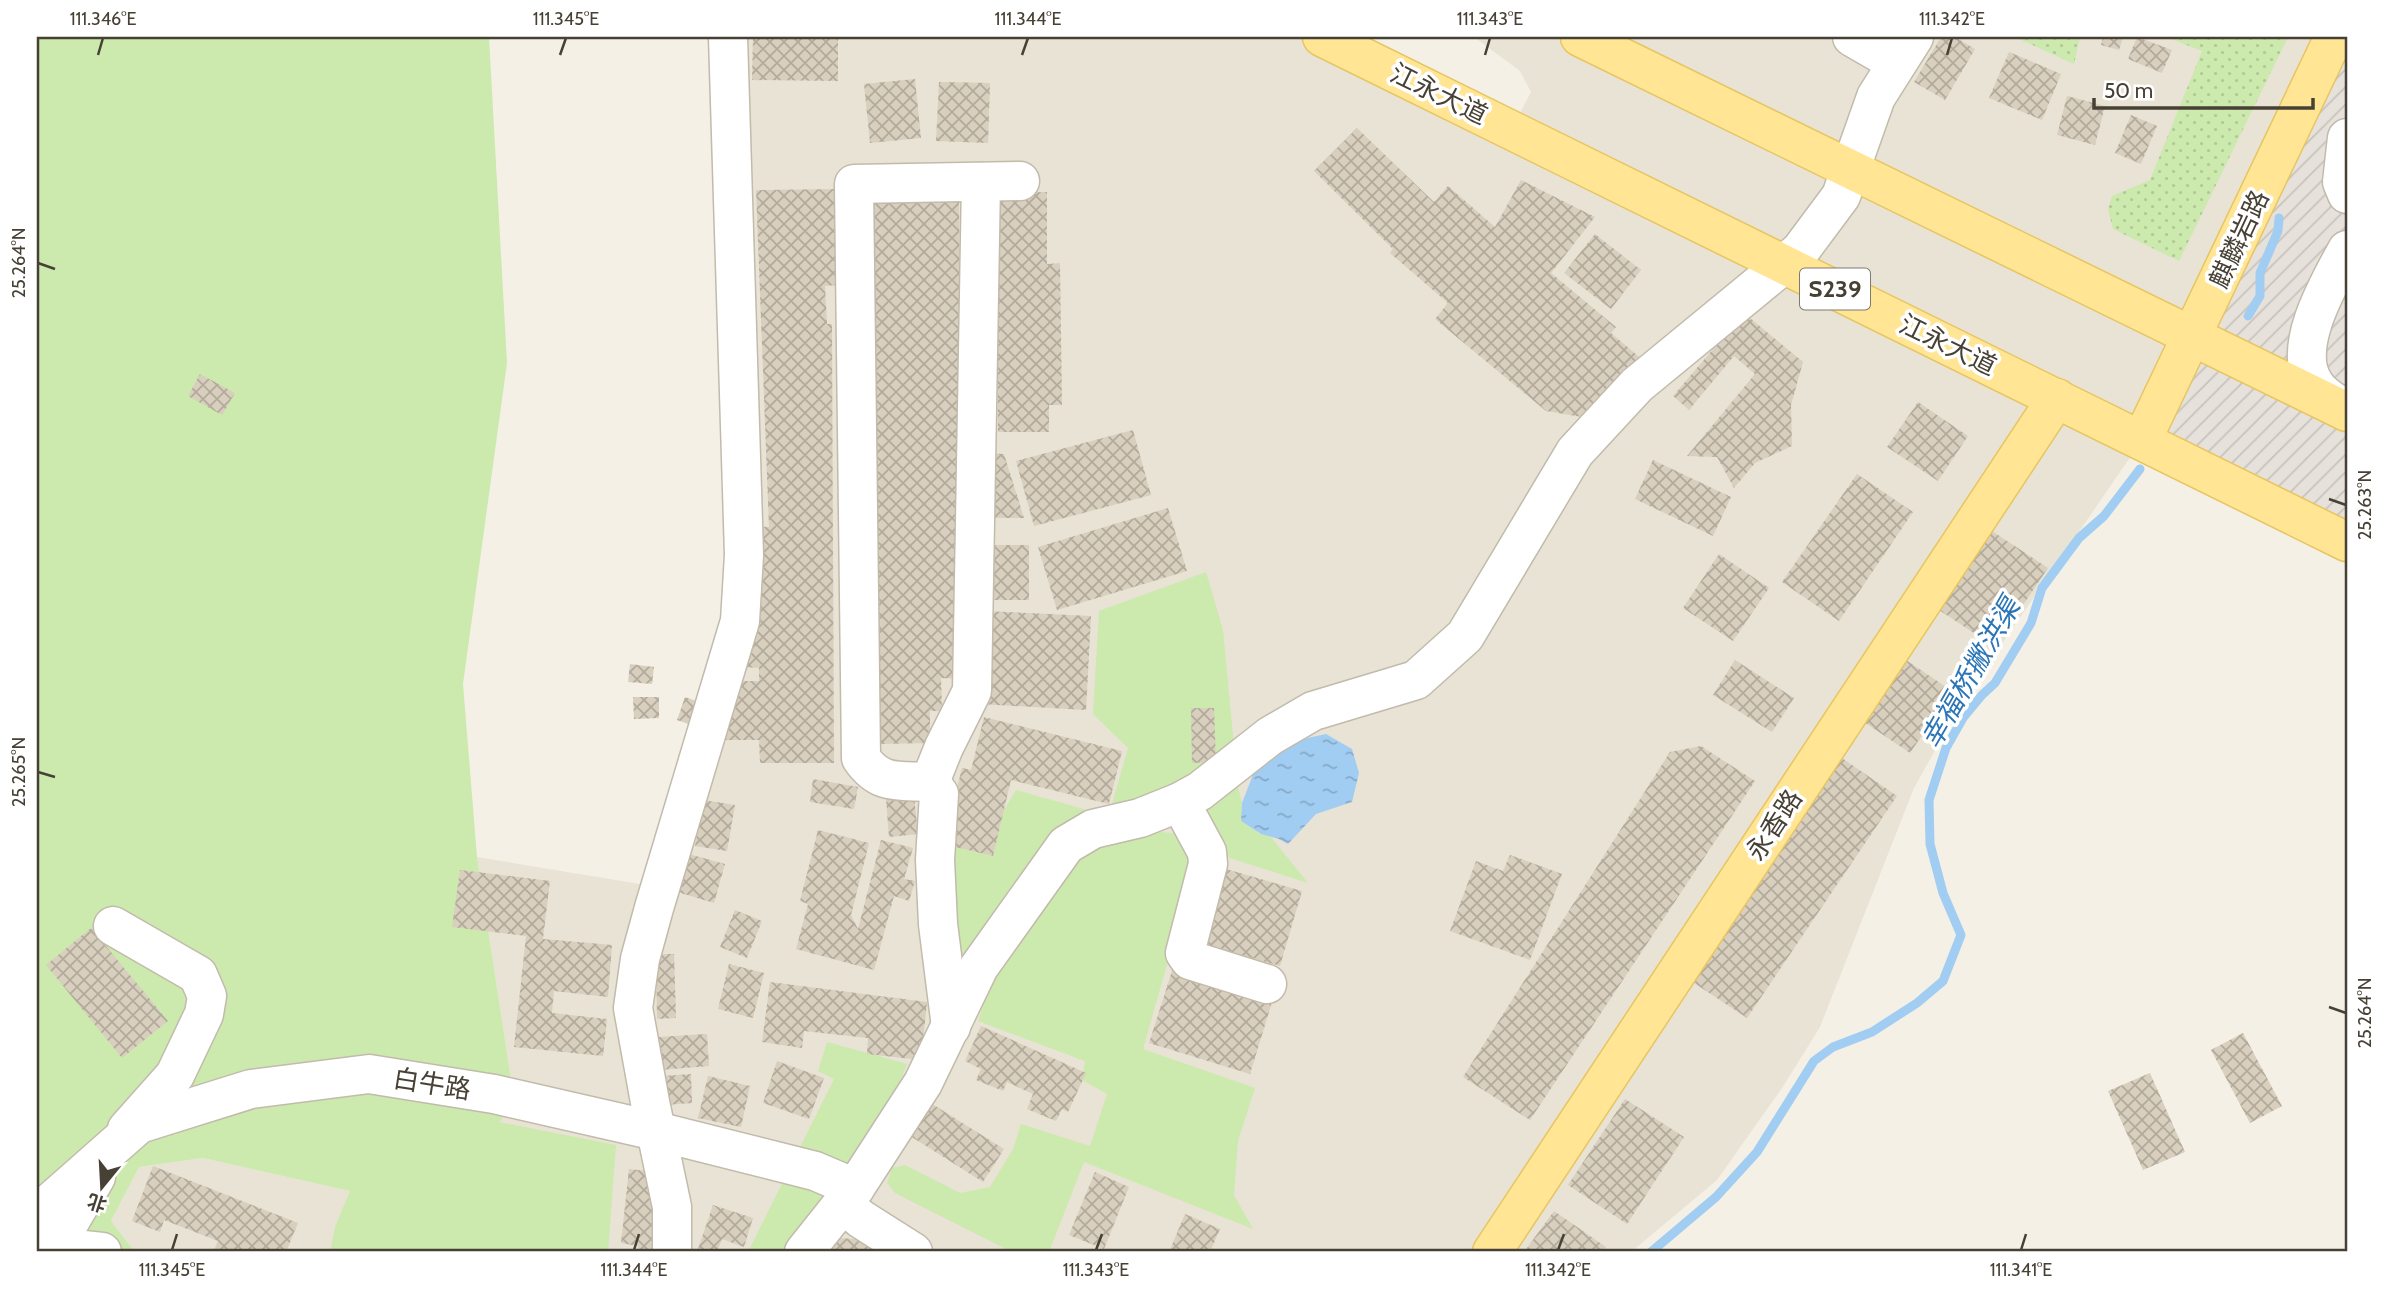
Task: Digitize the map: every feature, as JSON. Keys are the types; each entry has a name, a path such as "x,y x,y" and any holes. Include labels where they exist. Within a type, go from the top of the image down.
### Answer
{"main road":[{"name":"江永大道","path":"1322,37 2347,542"},
{"path":"1580,37 2347,412"},
{"name":"麒麟岩路","path":"2142,440 2334,37"},
{"name":"永香路","path":"1492,1252 2057,398"}],"street":[{"path":"672,1252 673,1207 633,1008 640,960 740,621 744,555 728,37"},
{"path":"804,1252 849,1196 923,1083 978,967 1066,845 1093,829 1140,818 1180,802 1200,791 1270,736 1313,710 1416,680 1465,636 1575,452 1637,385 1800,251 1841,196 1876,97 1906,50 1852,37"},
{"path":"2347,138 2342,181 2347,194"},
{"path":"951,1027 938,923 935,860 939,794 930,782 882,778 870,772 861,758 854,184 1020,181"},
{"path":"930,782 972,691 981,182"},
{"path":"2347,250 2316,314 2307,343 2306,364 2314,383 2347,412"},
{"path":"1180,802 1207,852 1208,864 1185,953 1190,960 1267,984"},
{"path":"102,1252 46,1246 131,1122 175,1075 204,1014 207,996 198,975 113,926"},
{"name":"白牛路","path":"37,1214 139,1124 251,1089 369,1074 495,1094 815,1171 849,1196 861,1219 912,1252"}],"shaded area":[{"path":"719,37 1322,37 1511,130 1531,92 1520,71 1474,37 2334,37 2142,440 1964,699 1914,788 1820,1027 1784,1085 1717,1180 1631,1252 135,1252 111,1221 139,1167 203,1158 350,1191 515,1106 477,857 658,887 735,644"},
{"path":"2347,37 2347,542 2142,440"}],"green space":[{"path":"37,37 489,37 507,363 463,684 477,857 515,1106 499,1122 616,1145 608,1252 330,1252 335,1227 350,1191 203,1158 139,1167 111,1221 135,1252 37,1252"},
{"path":"2015,37 2080,37 2074,64"},
{"path":"2166,37 2288,37 2179,261 2113,229 2108,209 2112,196 2150,180 2202,51"},
{"path":"1206,572 1223,630 1235,757 1048,847 1008,891 956,996 943,844 993,856 1003,812 1016,790 1101,814 1111,808 1128,748 1093,714 1099,611"},
{"path":"1237,784 1242,803 1241,821 1260,834 1270,836 1308,883 1230,858 1213,843 1203,820 1209,803"},
{"path":"1155,831 1177,834 1196,862 1143,1049 1255,1088 1238,1141 1234,1195 1253,1229 1084,1162 1049,1252 1012,1252 895,1193 887,1183 892,1168 905,1165 960,1193 990,1187 1013,1149 1021,1124 1090,1146 1107,1094 1082,1080 1085,1061 978,1021 999,958 1083,854 1122,834"},
{"path":"827,1042 907,1064 893,1101 841,1184 780,1252 748,1252 834,1079 818,1071"}],"water":[{"path":"1326,734 1352,749 1359,773 1352,802 1316,814 1288,844 1261,834 1241,821 1242,803 1259,759 1303,739"}],"building":[{"path":"753,37 838,37 838,81 752,80"},
{"path":"1941,37 1955,37 1975,49 1945,100 1914,82"},
{"path":"2103,37 2123,37 2119,50 2101,45"},
{"path":"2137,37 2172,50 2162,73 2128,59"},
{"path":"2009,52 2061,74 2042,120 1989,98"},
{"path":"915,79 921,138 870,143 864,84"},
{"path":"939,82 990,83 988,143 936,141"},
{"path":"2067,96 2105,106 2095,145 2057,135"},
{"path":"2131,115 2157,126 2141,164 2115,153"},
{"path":"1357,128 1434,202 1448,186 1495,227 1521,180 1595,217 1551,273 1616,327 1611,333 1644,361 1594,419 1546,411 1435,319 1448,303 1390,253 1393,249 1314,171"},
{"path":"836,189 838,285 825,286 827,324 832,324 834,763 760,763 759,740 724,740 724,681 759,681 759,668 744,667 743,526 769,527 756,190"},
{"path":"1047,192 1047,264 1060,263 1062,405 1049,405 1049,432 998,432 996,193"},
{"path":"873,199 959,199 963,679 941,678 942,711 930,711 930,743 878,744"},
{"path":"1595,234 1641,270 1611,309 1564,273"},
{"path":"1744,313 1803,362 1791,405 1792,446 1755,463 1734,488 1717,457 1687,456 1755,374 1734,356 1689,410 1673,396"},
{"path":"200,374 235,393 222,415 188,396"},
{"path":"1918,402 1968,436 1938,481 1887,447"},
{"path":"1133,430 1151,495 1034,526 1016,461"},
{"path":"983,453 1004,454 1024,518 983,518"},
{"path":"1653,460 1731,497 1713,536 1635,499"},
{"path":"1857,474 1913,512 1839,621 1782,582"},
{"path":"1168,508 1187,571 1057,610 1038,547"},
{"path":"1992,531 2048,568 1995,647 1939,610"},
{"path":"986,545 1029,545 1029,600 986,600"},
{"path":"1719,554 1769,588 1733,641 1683,608"},
{"path":"985,611 1091,616 1086,710 980,704"},
{"path":"1735,660 1794,698 1772,732 1713,695"},
{"path":"1906,660 1952,691 1910,753 1864,722"},
{"path":"630,664 654,667 652,684 628,682"},
{"path":"633,697 659,697 659,718 634,719"},
{"path":"685,697 702,703 694,726 677,720"},
{"path":"1191,708 1214,708 1216,762 1192,763"},
{"path":"984,717 1122,751 1109,804 1011,780 993,856 943,844 962,768 971,770"},
{"path":"1701,746 1755,781 1530,1120 1463,1077 1670,752"},
{"path":"1842,758 1897,796 1747,1018 1691,981"},
{"path":"813,779 858,787 854,809 810,802"},
{"path":"914,796 918,834 889,837 886,798"},
{"path":"703,800 735,805 727,851 695,846"},
{"path":"818,830 869,843 851,915 858,929 881,840 913,848 904,879 915,881 909,901 894,896 874,970 796,949 808,904 800,901"},
{"path":"685,853 725,864 714,903 674,891"},
{"path":"1510,855 1562,874 1530,960 1450,931 1476,861 1503,871"},
{"path":"1219,867 1302,891 1280,966 1198,942"},
{"path":"460,870 550,881 543,939 612,945 608,997 554,991 552,1013 607,1019 603,1056 514,1047 526,936 452,927"},
{"path":"735,910 762,921 747,958 720,947"},
{"path":"91,928 168,1021 122,1058 46,965"},
{"path":"656,954 674,954 676,1018 657,1019"},
{"path":"729,964 764,973 753,1018 718,1009"},
{"path":"1173,968 1273,999 1250,1074 1149,1043"},
{"path":"770,982 927,1002 921,1060 867,1054 868,1038 804,1031 802,1048 762,1042"},
{"path":"981,1026 1086,1073 1068,1112 1062,1109 1056,1121 1027,1109 1033,1094 1007,1082 1003,1091 976,1080 981,1069 965,1061"},
{"path":"2243,1033 2282,1106 2250,1123 2211,1050"},
{"path":"707,1034 709,1066 660,1070 658,1037"},
{"path":"777,1061 824,1078 809,1119 763,1103"},
{"path":"2150,1073 2185,1152 2143,1170 2108,1091"},
{"path":"691,1074 692,1103 665,1105 663,1076"},
{"path":"708,1076 750,1086 741,1127 698,1118"},
{"path":"1625,1099 1684,1137 1627,1224 1568,1185"},
{"path":"929,1102 1004,1149 983,1182 907,1134"},
{"path":"153,1166 298,1223 286,1252 213,1252 218,1241 164,1220 160,1232 132,1221"},
{"path":"629,1169 664,1173 653,1252 637,1252 638,1246 621,1243"},
{"path":"1095,1172 1129,1187 1104,1249 1069,1235"},
{"path":"713,1205 753,1218 744,1247 722,1239 717,1252 697,1252"},
{"path":"1554,1211 1606,1247 1602,1252 1524,1252"},
{"path":"1185,1214 1220,1229 1210,1252 1169,1252"},
{"path":"838,1238 872,1240 891,1252 818,1252"}],"waterway":[{"name":"幸福桥撇洪渠","path":"2248,316 2260,296 2260,273 2278,231 2279,218"},
{"name":"幸福桥撇洪渠","path":"1651,1252 1716,1197 1757,1152 1814,1061 1833,1047 1872,1032 1917,1003 1943,981 1961,935 1943,893 1930,844 1929,800 1946,748 1963,718 1995,683 2031,623 2042,588 2079,538 2104,516 2140,469"}]}
